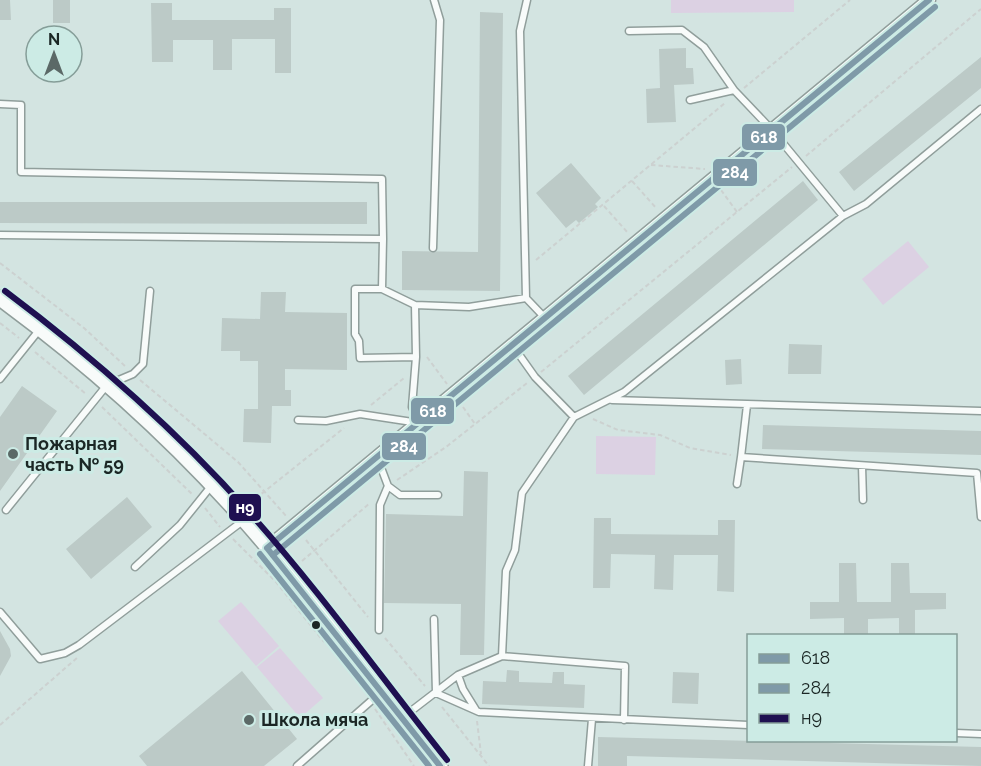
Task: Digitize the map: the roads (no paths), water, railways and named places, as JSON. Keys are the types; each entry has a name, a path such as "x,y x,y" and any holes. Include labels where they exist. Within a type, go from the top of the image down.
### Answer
{"street":[{"path":"267,548 546,320 929,0"},
{"path":"0,298 41,328 106,385 245,513 267,548 440,766"}],"lane":[{"path":"433,248 440,20 434,0"},
{"path":"527,0 520,31 526,298 546,320"},
{"path":"629,31 682,30 704,47 735,92 772,130 843,216"},
{"path":"690,100 735,92"},
{"path":"0,104 21,105 21,172 382,179 382,289"},
{"path":"502,656 506,571 515,550 522,493 574,417 611,399 843,216 866,204 981,109"},
{"path":"0,235 382,239"},
{"path":"416,357 360,358 359,341 355,334 355,289 382,289 415,305 469,308 526,298"},
{"path":"6,510 106,385 133,374 143,364 150,291"},
{"path":"415,305 416,357 413,370 412,407 419,423"},
{"path":"0,379 41,328"},
{"path":"513,346 535,377 574,417"},
{"path":"611,399 981,411"},
{"path":"737,484 747,405"},
{"path":"298,420 326,421 360,414 419,423"},
{"path":"377,456 388,486 400,495 438,495"},
{"path":"741,457 977,473 981,517"},
{"path":"862,466 862,500"},
{"path":"135,567 180,525 212,485"},
{"path":"379,630 380,505 388,486"},
{"path":"0,612 40,659 65,653 133,606 245,513"},
{"path":"133,606 139,612"},
{"path":"434,619 434,694"},
{"path":"401,719 458,675 502,656 625,666 624,720"},
{"path":"458,675 473,708 477,711"},
{"path":"297,766 380,693"},
{"path":"434,694 477,711 592,719 747,724"},
{"path":"588,766 592,719"},
{"path":"957,733 981,734"}],"place":[{"name":"Пожарная часть № 59","path":"13,454"},
{"name":"Школа мяча","path":"249,720"}]}
